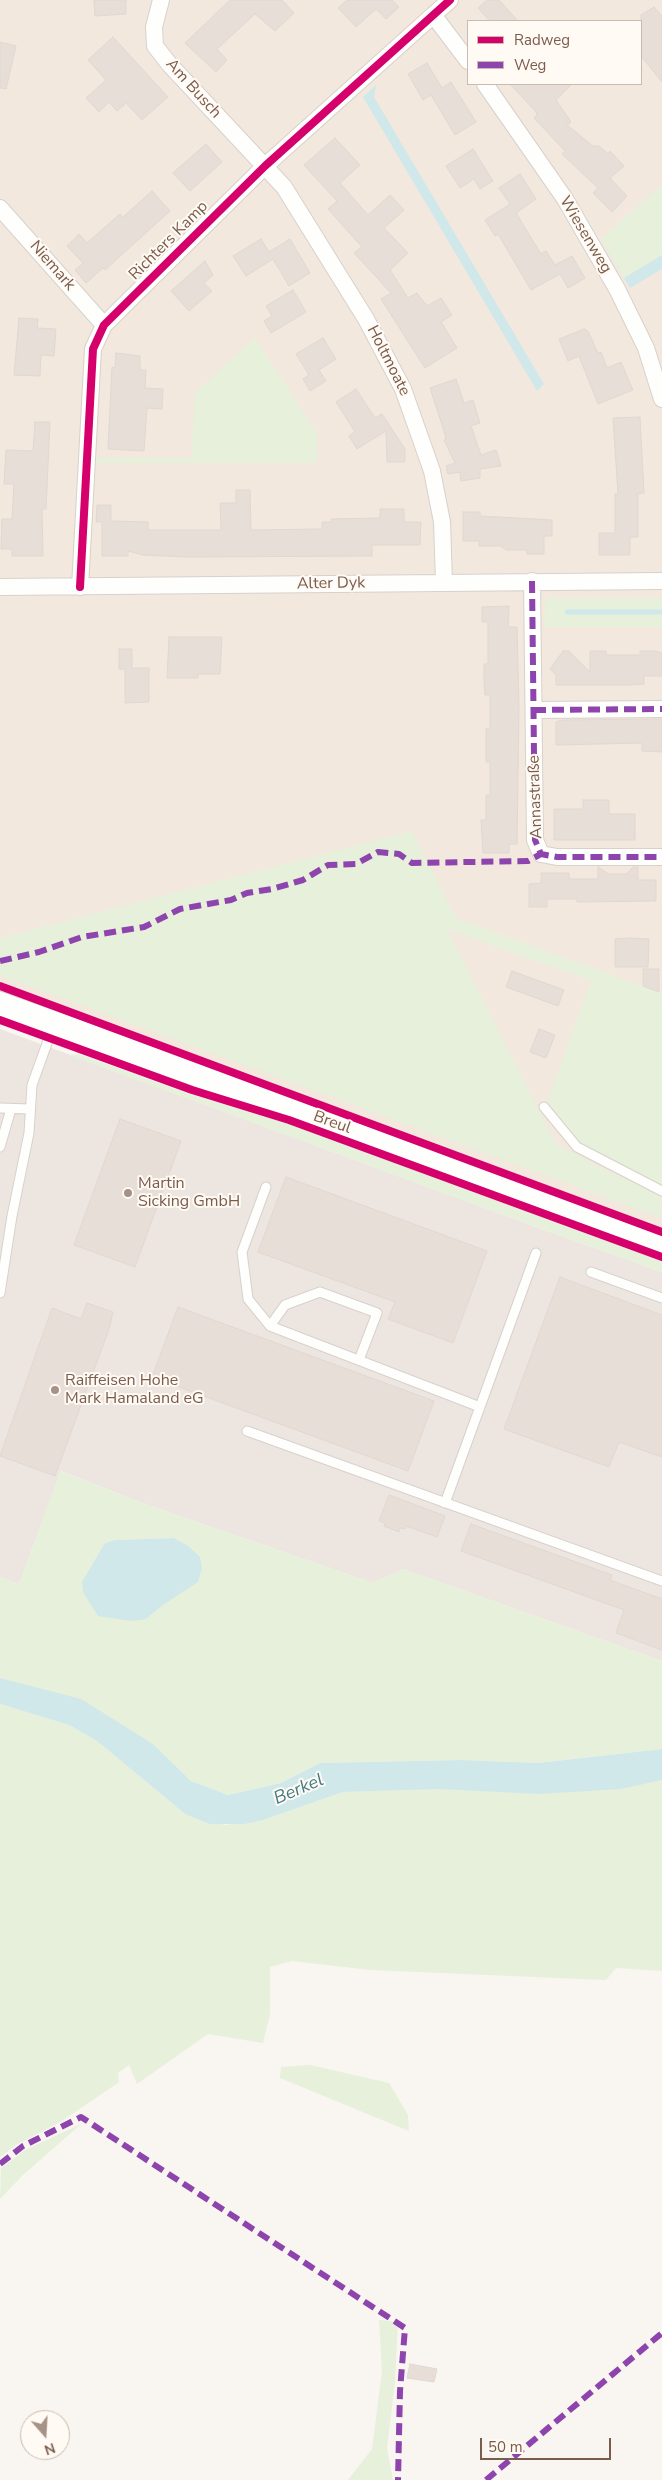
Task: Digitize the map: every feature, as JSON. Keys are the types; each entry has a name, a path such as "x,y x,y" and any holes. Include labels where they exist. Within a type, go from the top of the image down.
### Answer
{"main road":[{"name":"Breul","path":"0,1004 662,1245"}],"street":[{"name":"Am Busch","path":"161,0 154,27 155,46 170,65 264,166"},
{"name":"Richters Kamp","path":"80,587 93,349 104,325 264,166 450,0"},
{"path":"434,16 467,60"},
{"name":"Wiesenweg","path":"486,85 565,199 617,289 646,348 662,399"},
{"name":"Holtmoate","path":"264,166 284,187 366,319 403,389 432,471 442,522 444,583"},
{"name":"Niemark","path":"0,208 104,325"},
{"name":"Annastraße","path":"532,581 535,840 541,854 557,857 662,857"},
{"name":"Alter Dyk","path":"0,587 662,581"},
{"path":"534,710 662,709"}],"lane":[{"path":"0,1293 12,1216 29,1133 32,1085 54,1024"},
{"path":"544,1107 577,1147 662,1191"},
{"path":"0,1108 30,1109"},
{"path":"0,1147 11,1109"},
{"path":"266,1187 242,1252 248,1299 270,1326 480,1407"},
{"path":"445,1502 536,1253"},
{"path":"591,1272 662,1298"},
{"path":"270,1326 285,1305 320,1292 377,1313 359,1360"},
{"path":"247,1431 662,1581"}],"shaded area":[{"path":"0,0 662,0 662,1231 385,1130 0,984"},
{"path":"0,1029 662,1272 662,1661 403,1569 373,1583 148,1505 61,1471 19,1584 0,1577"}],"green space":[{"path":"662,184 662,255 624,278 601,239"},
{"path":"255,338 317,433 317,463 94,463 94,458 191,458 195,392"},
{"path":"546,598 662,598 662,627 544,627"},
{"path":"412,831 456,918 662,993 662,1186 580,1144 547,1103 591,981 447,929 556,1144 599,1167 661,1195 662,1218 0,975 0,938"},
{"path":"78,1054 193,1095 306,1129 662,1260 662,1272 69,1055"},
{"path":"60,1471 148,1505 373,1583 403,1569 662,1661 662,1749 538,1763 461,1760 320,1763 281,1783 228,1795 191,1781 153,1744 28,1686 0,1678 0,1577 19,1584","holes":["174,1538 187,1545 163,1605 146,1619 105,1543 115,1540"]},
{"path":"0,1704 69,1725 97,1741 185,1814 225,1825 263,1820 343,1792 662,1780 662,1971 616,1968 606,1980 370,1970 292,1961 270,1967 270,2014 263,2043 208,2034 137,2084 129,2065 118,2073 119,2082 62,2121 16,2145 0,2157"},
{"path":"310,2065 389,2083 408,2115 409,2131 280,2078 281,2067"},
{"path":"81,2124 22,2176 0,2199 1,2168 25,2150"},
{"path":"379,2320 398,2322 395,2382 387,2448 393,2480 348,2480 372,2449 382,2371"}],"water":[{"path":"376,85 374,97 544,384 537,391 363,97"},
{"path":"662,255 662,269 630,288 624,278"},
{"path":"174,1538 187,1545 200,1557 202,1568 198,1582 163,1605 146,1619 132,1621 98,1616 83,1592 82,1582 105,1543 115,1540"},
{"name":"Berkel","path":"0,1678 81,1699 153,1744 191,1781 228,1795 281,1783 320,1763 461,1760 538,1763 662,1749 662,1780 621,1789 539,1794 438,1789 343,1792 263,1820 244,1824 210,1824 185,1814 97,1741 69,1725 0,1704"}],"building":[{"path":"94,0 126,0 126,14 95,16"},
{"path":"230,0 282,0 294,13 275,31 255,14 217,49 227,60 216,72 185,43"},
{"path":"347,0 392,0 399,7 386,19 376,9 356,27 338,8"},
{"path":"487,0 499,0 517,20 489,20 478,8"},
{"path":"654,7 662,16 662,82 642,57 641,15"},
{"path":"113,37 168,97 142,120 126,103 117,111 109,102 99,112 86,98 106,80 88,60"},
{"path":"0,42 16,46 6,89 0,88"},
{"path":"427,63 442,88 451,82 476,122 455,135 431,95 423,100 408,74"},
{"path":"511,85 571,85 556,100 571,122 567,125 593,146 599,146 608,154 610,151 624,166 610,178 627,196 612,212 593,193 598,188 562,154 565,151 534,118 537,115"},
{"path":"335,138 360,165 340,183 368,215 390,195 404,210 384,228 408,253 390,270 408,298 417,293 427,306 441,298 452,315 441,322 457,348 425,368 381,299 391,293 354,253 362,247 328,209 337,201 304,165"},
{"path":"206,144 222,162 190,191 173,173"},
{"path":"473,149 493,181 480,189 474,179 460,188 446,166"},
{"path":"520,174 536,199 516,213 541,254 546,251 555,265 572,256 585,278 568,288 560,274 531,290 498,234 495,236 485,220 510,204 499,188"},
{"path":"152,191 170,211 105,270 103,268 86,283 75,270 83,263 67,246 79,234 87,243 120,214 123,217"},
{"path":"261,239 269,252 290,239 310,273 289,286 273,259 246,276 233,256"},
{"path":"205,261 213,275 204,283 212,291 189,311 171,291"},
{"path":"293,290 306,312 271,333 264,321 272,316 266,306"},
{"path":"19,318 38,319 37,328 56,329 54,356 41,355 40,376 14,375"},
{"path":"584,329 588,331 598,353 601,352 607,368 621,362 633,390 598,404 579,356 568,361 559,339"},
{"path":"323,338 336,359 319,370 326,381 310,391 303,379 309,375 296,354"},
{"path":"116,353 140,356 140,370 146,370 145,388 163,389 162,409 147,408 144,451 108,449 112,367 115,368"},
{"path":"456,379 464,403 473,400 480,423 471,426 481,455 496,450 501,466 480,469 480,478 461,481 460,472 448,474 446,466 455,463 444,440 446,439 444,431 430,388"},
{"path":"356,389 375,418 382,414 405,449 405,462 387,462 386,431 357,449 349,436 355,432 336,402"},
{"path":"640,417 644,493 638,494 638,537 630,537 630,555 599,555 599,533 615,533 615,494 618,494 613,418"},
{"path":"35,422 50,422 46,509 42,509 43,556 12,556 12,549 1,549 2,519 12,519 14,484 4,484 6,450 33,451"},
{"path":"236,490 250,490 251,530 322,529 322,522 331,522 331,519 380,518 380,509 404,509 404,522 421,522 420,545 372,545 372,556 187,557 143,555 128,551 128,556 102,556 102,522 96,522 97,505 111,505 111,521 148,522 148,530 221,530 220,503 236,503"},
{"path":"463,512 480,512 480,516 552,520 552,536 544,536 544,554 527,554 527,550 506,550 501,546 479,546 479,541 463,541"},
{"path":"509,606 508,627 517,627 519,706 517,844 509,844 509,853 483,853 481,820 486,820 486,795 490,795 490,762 486,762 486,729 490,729 490,695 485,695 484,664 488,664 488,622 482,622 482,607"},
{"path":"169,637 222,637 220,674 198,674 198,678 167,678"},
{"path":"119,649 132,649 132,668 149,668 149,702 125,703 125,669 119,669"},
{"path":"563,651 569,651 590,672 590,651 606,651 606,655 640,655 640,651 656,651 662,653 662,676 644,676 644,684 556,685 556,675 550,669"},
{"path":"662,719 662,752 642,751 642,743 556,745 556,722 562,720"},
{"path":"583,800 609,800 609,814 635,814 635,840 554,840 554,809 583,809"},
{"path":"598,867 608,874 627,874 633,867 638,867 638,880 656,880 656,901 577,902 577,899 547,899 547,907 529,907 529,884 541,883 541,873 569,873 569,879 598,879"},
{"path":"615,939 649,939 648,967 615,967"},
{"path":"643,969 659,969 659,992 643,986"},
{"path":"512,971 564,990 558,1006 506,987"},
{"path":"539,1029 555,1035 546,1058 530,1052"},
{"name":"Martin Sicking GmbH","path":"120,1119 181,1141 135,1267 74,1245"},
{"path":"286,1177 487,1251 453,1343 388,1319 395,1302 258,1252"},
{"path":"560,1277 662,1315 662,1457 619,1442 609,1467 504,1429"},
{"name":"Raiffeisen Hohe Mark Hamaland eG","path":"87,1303 113,1312 109,1329 55,1476 0,1456 52,1308 81,1319"},
{"path":"178,1307 434,1401 408,1471 152,1377"},
{"path":"389,1495 445,1516 437,1537 406,1526 405,1529 400,1528 399,1532 384,1526 385,1523 379,1521"},
{"path":"471,1524 612,1575 610,1580 662,1599 662,1650 616,1633 624,1610 461,1551"},
{"path":"410,2364 437,2369 434,2382 407,2378"}],"waterway":[{"path":"567,612 662,612"}],"marked path":[{"path":"532,581 535,840 541,854 557,857 662,857"},
{"path":"534,710 662,709"},
{"path":"0,961 39,952 82,937 144,927 180,909 231,900 247,893 272,889 303,880 328,865 356,864 378,852 399,854 412,863 528,861 541,854"},
{"path":"0,2164 23,2146 81,2117 405,2328 400,2391 398,2480"},
{"path":"486,2480 662,2333"}],"cycle path":[{"path":"80,587 93,349 104,325 265,166 450,0"},
{"path":"0,986 662,1232"},
{"path":"0,1020 192,1090 289,1120 662,1257"}],"place":[{"name":"Martin Sicking GmbH","path":"128,1193"},
{"name":"Raiffeisen Hohe Mark Hamaland eG","path":"55,1390"}]}
